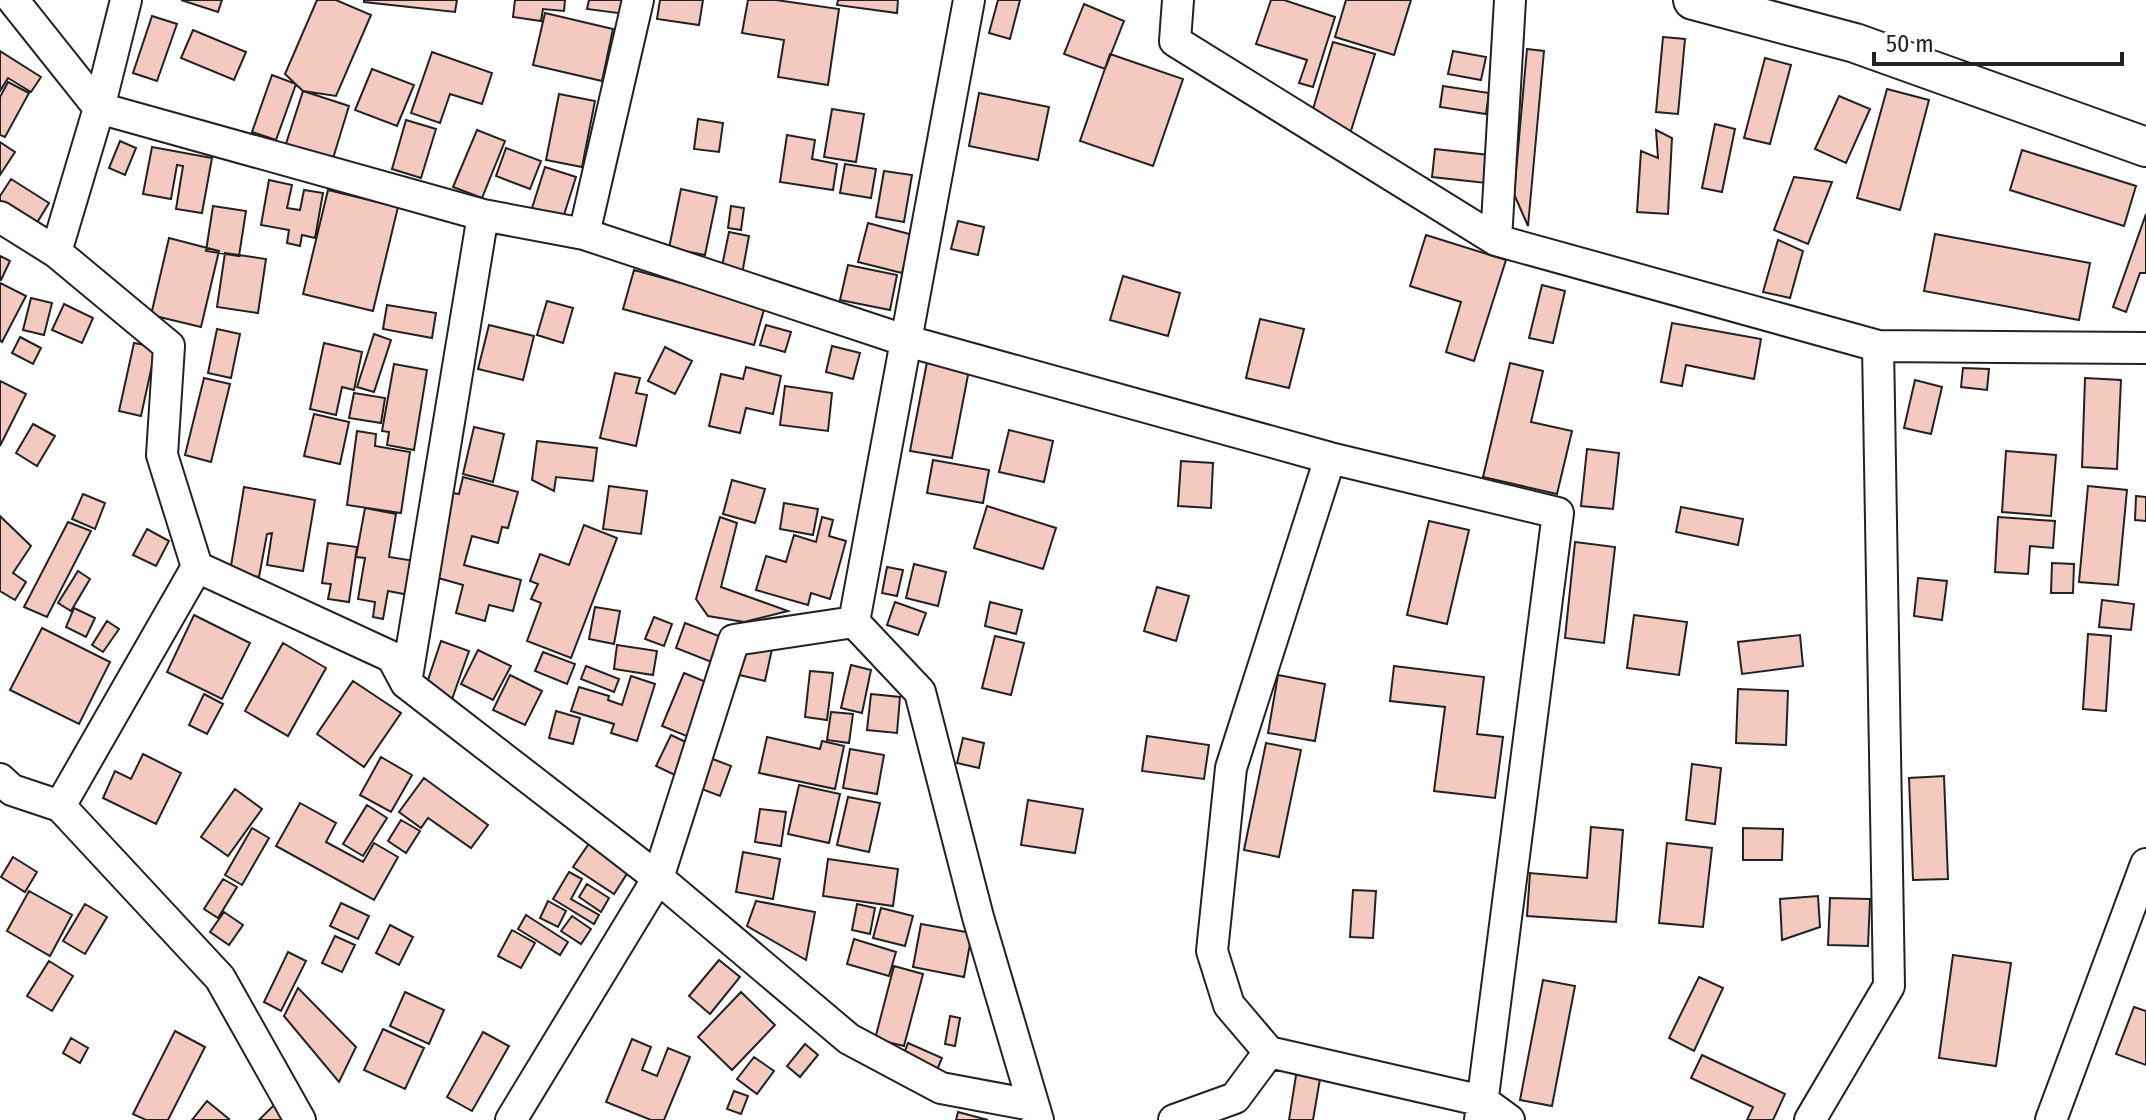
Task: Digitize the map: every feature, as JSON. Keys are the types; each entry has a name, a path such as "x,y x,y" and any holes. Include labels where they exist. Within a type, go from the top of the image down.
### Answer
{"street":[{"path":"13,0 99,108 483,215 584,234 907,341 1330,458 1558,513 1481,1111"},
{"path":"56,252 99,108 126,0"},
{"path":"584,234 638,0"},
{"path":"854,622 969,0"},
{"path":"1178,0 1175,41 1496,240 1878,346 2146,348"},
{"path":"1496,240 1510,0"},
{"path":"1693,0 1855,43 2146,147"},
{"path":"406,683 483,215"},
{"path":"0,217 56,252 169,346 162,455 197,567 60,806"},
{"path":"1810,1120 1889,986 1878,346"},
{"path":"1330,458 1231,768 1212,951 1229,1005 1269,1052 1509,1120"},
{"path":"197,567 392,657 406,683 658,878 849,1039 941,1088 1035,1113"},
{"path":"511,1120 658,878 734,640 854,622"},
{"path":"854,622 920,692 978,917 1035,1113"},
{"path":"4,793 60,806 220,978 300,1120"},
{"path":"2051,1120 2146,864"},
{"path":"1174,1120 1235,1098 1269,1052"}],"building":[{"path":"181,0 222,0 218,12"},
{"path":"317,0 336,0 371,15 336,96 303,91 285,74"},
{"path":"364,0 457,0 455,12"},
{"path":"515,0 565,0 564,11 543,9 541,21 513,17"},
{"path":"589,0 627,0 625,14 587,9"},
{"path":"660,0 703,0 699,25 657,19"},
{"path":"748,0 776,0 839,9 828,85 778,77 784,40 742,33"},
{"path":"838,0 898,0 897,13 837,5"},
{"path":"998,0 1020,0 1010,39 989,33"},
{"path":"1271,0 1284,0 1335,17 1313,87 1299,83 1307,60 1256,44"},
{"path":"1346,0 1411,0 1394,55 1335,37"},
{"path":"1084,4 1124,21 1105,69 1064,54"},
{"path":"545,13 613,29 602,81 533,65"},
{"path":"152,16 177,24 157,81 133,73"},
{"path":"193,30 246,52 234,80 181,58"},
{"path":"1663,37 1685,39 1678,114 1656,112"},
{"path":"1333,42 1375,54 1350,134 1313,109"},
{"path":"1527,49 1544,51 1528,226 1514,194"},
{"path":"0,51 41,77 31,92 8,78 0,91"},
{"path":"1453,51 1486,57 1481,80 1448,74"},
{"path":"432,52 492,73 482,104 450,94 440,123 411,113"},
{"path":"1110,54 1183,79 1153,166 1080,141"},
{"path":"1765,58 1791,65 1770,144 1744,138"},
{"path":"372,69 414,85 397,126 355,110"},
{"path":"272,75 296,84 276,140 252,132"},
{"path":"8,82 29,93 5,137 0,135 0,97"},
{"path":"1443,86 1489,93 1486,114 1440,107"},
{"path":"1887,89 1929,100 1900,210 1857,198"},
{"path":"303,91 349,106 331,165 284,150"},
{"path":"979,93 1049,107 1038,160 969,146"},
{"path":"559,94 595,101 582,167 546,160"},
{"path":"1839,96 1870,109 1846,163 1815,149"},
{"path":"832,109 864,114 856,162 824,157"},
{"path":"698,119 723,123 719,152 694,149"},
{"path":"406,120 436,129 421,178 392,169"},
{"path":"1715,124 1735,129 1722,192 1702,188"},
{"path":"477,130 505,141 482,198 453,187"},
{"path":"1656,130 1672,138 1668,214 1637,212 1641,151 1658,158"},
{"path":"787,135 815,140 812,159 837,164 833,190 780,182"},
{"path":"120,141 136,148 125,175 109,168"},
{"path":"0,142 15,152 0,175"},
{"path":"152,147 212,158 202,213 176,209 183,166 177,165 171,199 143,194"},
{"path":"506,148 541,161 530,189 496,176"},
{"path":"1435,149 1489,155 1486,183 1432,177"},
{"path":"2022,150 2136,186 2124,226 2010,190"},
{"path":"845,164 876,169 871,198 840,193"},
{"path":"545,167 576,177 563,218 532,208"},
{"path":"884,171 912,175 904,222 876,217"},
{"path":"1794,177 1832,182 1808,244 1774,230"},
{"path":"11,179 49,203 35,226 0,204 0,196"},
{"path":"269,180 292,185 287,208 300,210 304,190 323,193 315,238 302,235 300,246 287,243 289,230 261,225"},
{"path":"681,189 717,197 705,255 669,248"},
{"path":"328,190 398,207 373,311 303,294"},
{"path":"213,206 246,211 239,256 206,251"},
{"path":"731,206 744,208 741,230 728,228"},
{"path":"2146,214 2146,273 2140,273 2126,312 2113,307"},
{"path":"958,221 984,227 978,255 951,249"},
{"path":"868,223 913,235 902,273 858,262"},
{"path":"729,232 749,236 742,274 721,271"},
{"path":"1935,234 2090,263 2079,320 1924,291"},
{"path":"1426,235 1506,260 1474,361 1446,352 1461,302 1410,286"},
{"path":"169,238 219,251 201,327 151,315"},
{"path":"1778,240 1803,251 1790,298 1763,292"},
{"path":"225,253 266,259 258,313 217,307"},
{"path":"0,256 10,261 1,280 0,280"},
{"path":"848,265 897,275 890,310 840,300"},
{"path":"634,270 765,306 754,345 623,309"},
{"path":"1123,276 1180,293 1168,336 1110,320"},
{"path":"0,283 26,296 2,342 0,340"},
{"path":"1542,285 1565,291 1553,343 1529,338"},
{"path":"31,298 52,303 44,335 23,330"},
{"path":"547,301 573,308 563,343 537,335"},
{"path":"64,304 93,318 82,343 52,330"},
{"path":"387,305 436,313 432,338 383,329"},
{"path":"1260,319 1304,329 1289,388 1246,378"},
{"path":"1672,323 1761,339 1754,379 1686,365 1682,386 1661,382"},
{"path":"489,325 534,336 523,380 478,369"},
{"path":"766,325 791,332 785,352 760,345"},
{"path":"217,329 240,334 231,378 208,373"},
{"path":"374,334 391,340 374,392 357,387"},
{"path":"20,337 41,348 33,364 12,353"},
{"path":"134,343 156,347 141,416 119,411"},
{"path":"324,343 362,352 354,390 342,387 336,415 310,409"},
{"path":"832,346 860,353 853,379 826,372"},
{"path":"665,347 692,361 675,394 648,381"},
{"path":"927,362 969,370 952,458 910,451"},
{"path":"1510,363 1543,371 1531,422 1572,431 1557,494 1483,477"},
{"path":"394,364 427,370 414,450 387,445 389,432 382,431"},
{"path":"746,367 781,376 773,414 746,408 740,433 709,426 721,374 743,379"},
{"path":"1963,368 1989,369 1987,390 1961,387"},
{"path":"615,373 640,378 636,393 647,395 636,446 600,438"},
{"path":"204,378 230,384 211,462 185,455"},
{"path":"2085,378 2121,380 2117,469 2082,467"},
{"path":"1915,380 1942,387 1931,434 1904,428"},
{"path":"0,381 26,394 0,446"},
{"path":"785,386 832,393 828,431 780,425"},
{"path":"354,393 385,398 381,423 349,418"},
{"path":"314,414 349,422 340,464 304,456"},
{"path":"33,424 55,436 37,466 16,453"},
{"path":"474,427 504,434 493,482 463,474"},
{"path":"1009,430 1053,441 1044,482 999,472"},
{"path":"357,431 376,434 375,446 410,452 401,513 347,505"},
{"path":"537,441 597,448 593,481 556,477 554,491 532,480"},
{"path":"1587,449 1619,453 1613,509 1581,506"},
{"path":"2006,451 2056,455 2051,516 2002,512"},
{"path":"933,460 989,470 983,503 927,493"},
{"path":"1181,461 1213,463 1211,508 1178,506"},
{"path":"463,477 518,492 508,528 502,527 498,543 472,536 464,565 521,580 513,611 489,605 485,621 456,613 463,585 431,576 453,493 459,494"},
{"path":"732,480 765,489 755,523 723,514"},
{"path":"609,486 647,491 641,534 603,529"},
{"path":"2088,486 2127,490 2118,585 2079,582"},
{"path":"244,487 315,500 303,571 267,565 272,533 267,534 259,577 230,572"},
{"path":"83,494 105,503 95,529 72,519"},
{"path":"2136,496 2146,497 2146,521 2135,520"},
{"path":"784,503 818,509 813,535 780,529"},
{"path":"987,506 1056,528 1043,569 974,548"},
{"path":"1681,507 1743,519 1738,545 1676,532"},
{"path":"365,508 396,514 389,557 415,561 409,595 388,591 383,619 373,617 375,602 358,599 365,558 356,557"},
{"path":"0,516 31,546 13,573 26,582 15,600 0,591"},
{"path":"720,517 737,523 721,587 788,611 744,622 708,616 696,599"},
{"path":"822,517 833,520 829,536 846,541 830,599 811,593 808,605 756,590 766,556 786,562 794,535 816,542"},
{"path":"1998,517 2055,521 2053,548 2030,546 2028,574 1995,572"},
{"path":"1429,521 1469,530 1447,624 1407,615"},
{"path":"68,522 91,531 47,617 24,607"},
{"path":"584,525 617,538 571,658 527,641 541,603 531,599 538,584 530,581 540,554 569,565"},
{"path":"147,529 169,541 156,566 133,555"},
{"path":"1575,542 1615,547 1604,643 1565,638"},
{"path":"328,543 357,547 349,602 328,599 331,584 322,583"},
{"path":"2052,563 2074,564 2073,593 2051,593"},
{"path":"914,564 946,572 938,606 906,598"},
{"path":"887,567 903,570 897,596 882,593"},
{"path":"78,571 90,579 71,611 58,603"},
{"path":"1918,578 1947,581 1942,620 1914,616"},
{"path":"1157,587 1189,596 1176,641 1144,631"},
{"path":"2102,600 2134,604 2131,630 2099,627"},
{"path":"895,602 926,613 918,635 887,625"},
{"path":"990,602 1022,610 1016,634 985,626"},
{"path":"595,607 620,611 614,644 589,639"},
{"path":"74,608 95,618 86,637 66,627"},
{"path":"194,615 250,643 222,699 167,672"},
{"path":"1634,615 1687,622 1679,675 1627,668"},
{"path":"654,617 672,624 664,646 645,639"},
{"path":"107,621 119,629 103,652 92,645"},
{"path":"685,623 724,638 714,663 676,648"},
{"path":"42,628 110,662 79,724 10,690"},
{"path":"2088,634 2111,636 2106,711 2083,709"},
{"path":"1800,635 1803,666 1742,674 1738,642"},
{"path":"995,636 1024,643 1011,695 982,688"},
{"path":"441,641 469,651 451,702 424,692"},
{"path":"742,642 772,649 765,681 735,674"},
{"path":"283,643 326,668 288,736 245,711"},
{"path":"617,645 657,651 653,675 614,669"},
{"path":"478,650 511,666 493,700 461,684"},
{"path":"543,652 575,664 567,684 535,671"},
{"path":"851,665 871,670 862,713 841,708"},
{"path":"586,666 619,679 614,692 581,679"},
{"path":"1394,666 1484,677 1477,734 1503,737 1495,798 1434,791 1445,707 1390,701"},
{"path":"810,671 833,673 827,720 805,717"},
{"path":"684,673 711,684 689,737 662,726"},
{"path":"510,675 542,691 525,725 493,710"},
{"path":"1278,675 1325,684 1315,741 1268,733"},
{"path":"631,676 655,684 637,741 611,733 614,724 571,711 579,687 609,696 608,700 622,705"},
{"path":"353,681 401,713 364,767 317,734"},
{"path":"1738,689 1788,691 1786,745 1736,743"},
{"path":"204,694 223,704 207,734 189,725"},
{"path":"871,694 900,697 897,733 867,730"},
{"path":"556,711 580,718 573,744 549,738"},
{"path":"831,712 853,714 849,743 827,740"},
{"path":"671,735 694,746 679,777 656,766"},
{"path":"1147,736 1209,745 1204,779 1142,771"},
{"path":"767,737 820,749 822,741 844,746 835,789 759,773"},
{"path":"963,738 984,743 979,768 957,763"},
{"path":"1266,743 1301,750 1279,857 1244,850"},
{"path":"850,749 884,755 877,794 843,788"},
{"path":"143,754 181,773 156,824 103,798 115,771 131,779"},
{"path":"381,757 412,775 391,812 360,795"},
{"path":"710,758 731,766 720,796 699,788"},
{"path":"1692,764 1721,768 1715,824 1686,820"},
{"path":"1944,776 1948,879 1913,880 1909,778"},
{"path":"424,778 488,825 471,848 428,818 421,828 399,812"},
{"path":"799,785 840,794 829,843 788,834"},
{"path":"235,789 262,809 228,856 201,837"},
{"path":"848,797 880,803 869,852 837,845"},
{"path":"1028,800 1083,809 1075,853 1021,845"},
{"path":"300,803 336,823 326,842 363,862 374,843 398,857 374,900 276,846"},
{"path":"367,805 387,818 363,856 343,844"},
{"path":"760,809 786,812 781,846 755,842"},
{"path":"401,820 420,831 406,853 388,841"},
{"path":"1591,827 1623,830 1616,922 1527,916 1530,873 1587,878"},
{"path":"252,828 269,838 242,885 225,875"},
{"path":"1743,828 1783,829 1782,860 1743,860"},
{"path":"590,842 630,869 614,894 573,867"},
{"path":"1667,843 1712,848 1703,927 1659,923"},
{"path":"743,852 780,859 773,899 736,892"},
{"path":"13,857 37,872 25,892 1,877"},
{"path":"828,859 898,869 893,906 823,896"},
{"path":"569,872 582,879 571,899 599,915 594,924 553,899"},
{"path":"223,879 237,887 218,918 204,909"},
{"path":"587,884 609,898 601,912 579,897"},
{"path":"1353,890 1376,891 1373,938 1350,937"},
{"path":"29,891 72,915 50,956 7,931"},
{"path":"1818,896 1820,927 1782,940 1780,899"},
{"path":"1830,898 1870,899 1868,946 1828,945"},
{"path":"548,901 566,911 558,927 540,918"},
{"path":"756,901 815,912 806,960 747,926"},
{"path":"341,903 369,916 358,939 330,926"},
{"path":"85,904 107,917 85,954 63,941"},
{"path":"857,904 875,908 870,934 852,930"},
{"path":"881,908 913,916 905,946 873,938"},
{"path":"224,912 243,925 229,945 210,932"},
{"path":"526,915 568,942 560,955 518,929"},
{"path":"572,916 591,929 581,944 561,931"},
{"path":"921,924 972,933 964,977 913,967"},
{"path":"390,925 413,937 399,965 376,953"},
{"path":"512,930 535,943 521,968 498,956"},
{"path":"335,936 355,945 342,972 322,963"},
{"path":"854,939 896,952 889,976 847,964"},
{"path":"288,952 306,961 281,1011 264,1002"},
{"path":"1953,955 2011,963 1996,1066 1939,1058"},
{"path":"719,960 740,977 710,1014 689,996"},
{"path":"49,961 73,976 52,1011 27,996"},
{"path":"894,966 923,974 904,1046 875,1039"},
{"path":"1699,977 1723,988 1694,1051 1669,1038"},
{"path":"1543,980 1575,986 1552,1106 1520,1100"},
{"path":"298,988 356,1047 339,1082 284,1016"},
{"path":"405,992 444,1010 429,1044 390,1026"},
{"path":"741,992 775,1025 732,1070 698,1037"},
{"path":"2134,1007 2146,1011 2146,1065 2116,1054"},
{"path":"950,1016 960,1018 955,1046 945,1044"},
{"path":"383,1029 424,1048 405,1089 364,1070"},
{"path":"175,1031 205,1047 168,1120 146,1120 133,1114"},
{"path":"483,1032 509,1046 472,1111 447,1097"},
{"path":"71,1038 88,1048 80,1063 63,1053"},
{"path":"632,1039 651,1047 642,1070 657,1076 668,1048 690,1057 664,1120 651,1120 606,1102"},
{"path":"908,1043 942,1058 935,1075 901,1061"},
{"path":"805,1044 818,1055 800,1077 787,1066"},
{"path":"1702,1055 1785,1094 1773,1120 1747,1120 1753,1107 1691,1078"},
{"path":"754,1057 774,1071 757,1094 737,1079"},
{"path":"1297,1069 1321,1073 1313,1120 1289,1120"},
{"path":"734,1091 748,1096 741,1114 727,1109"},
{"path":"207,1101 229,1119 229,1120 192,1120"},
{"path":"276,1103 286,1120 259,1120"},
{"path":"958,1112 988,1120 956,1120"}]}
